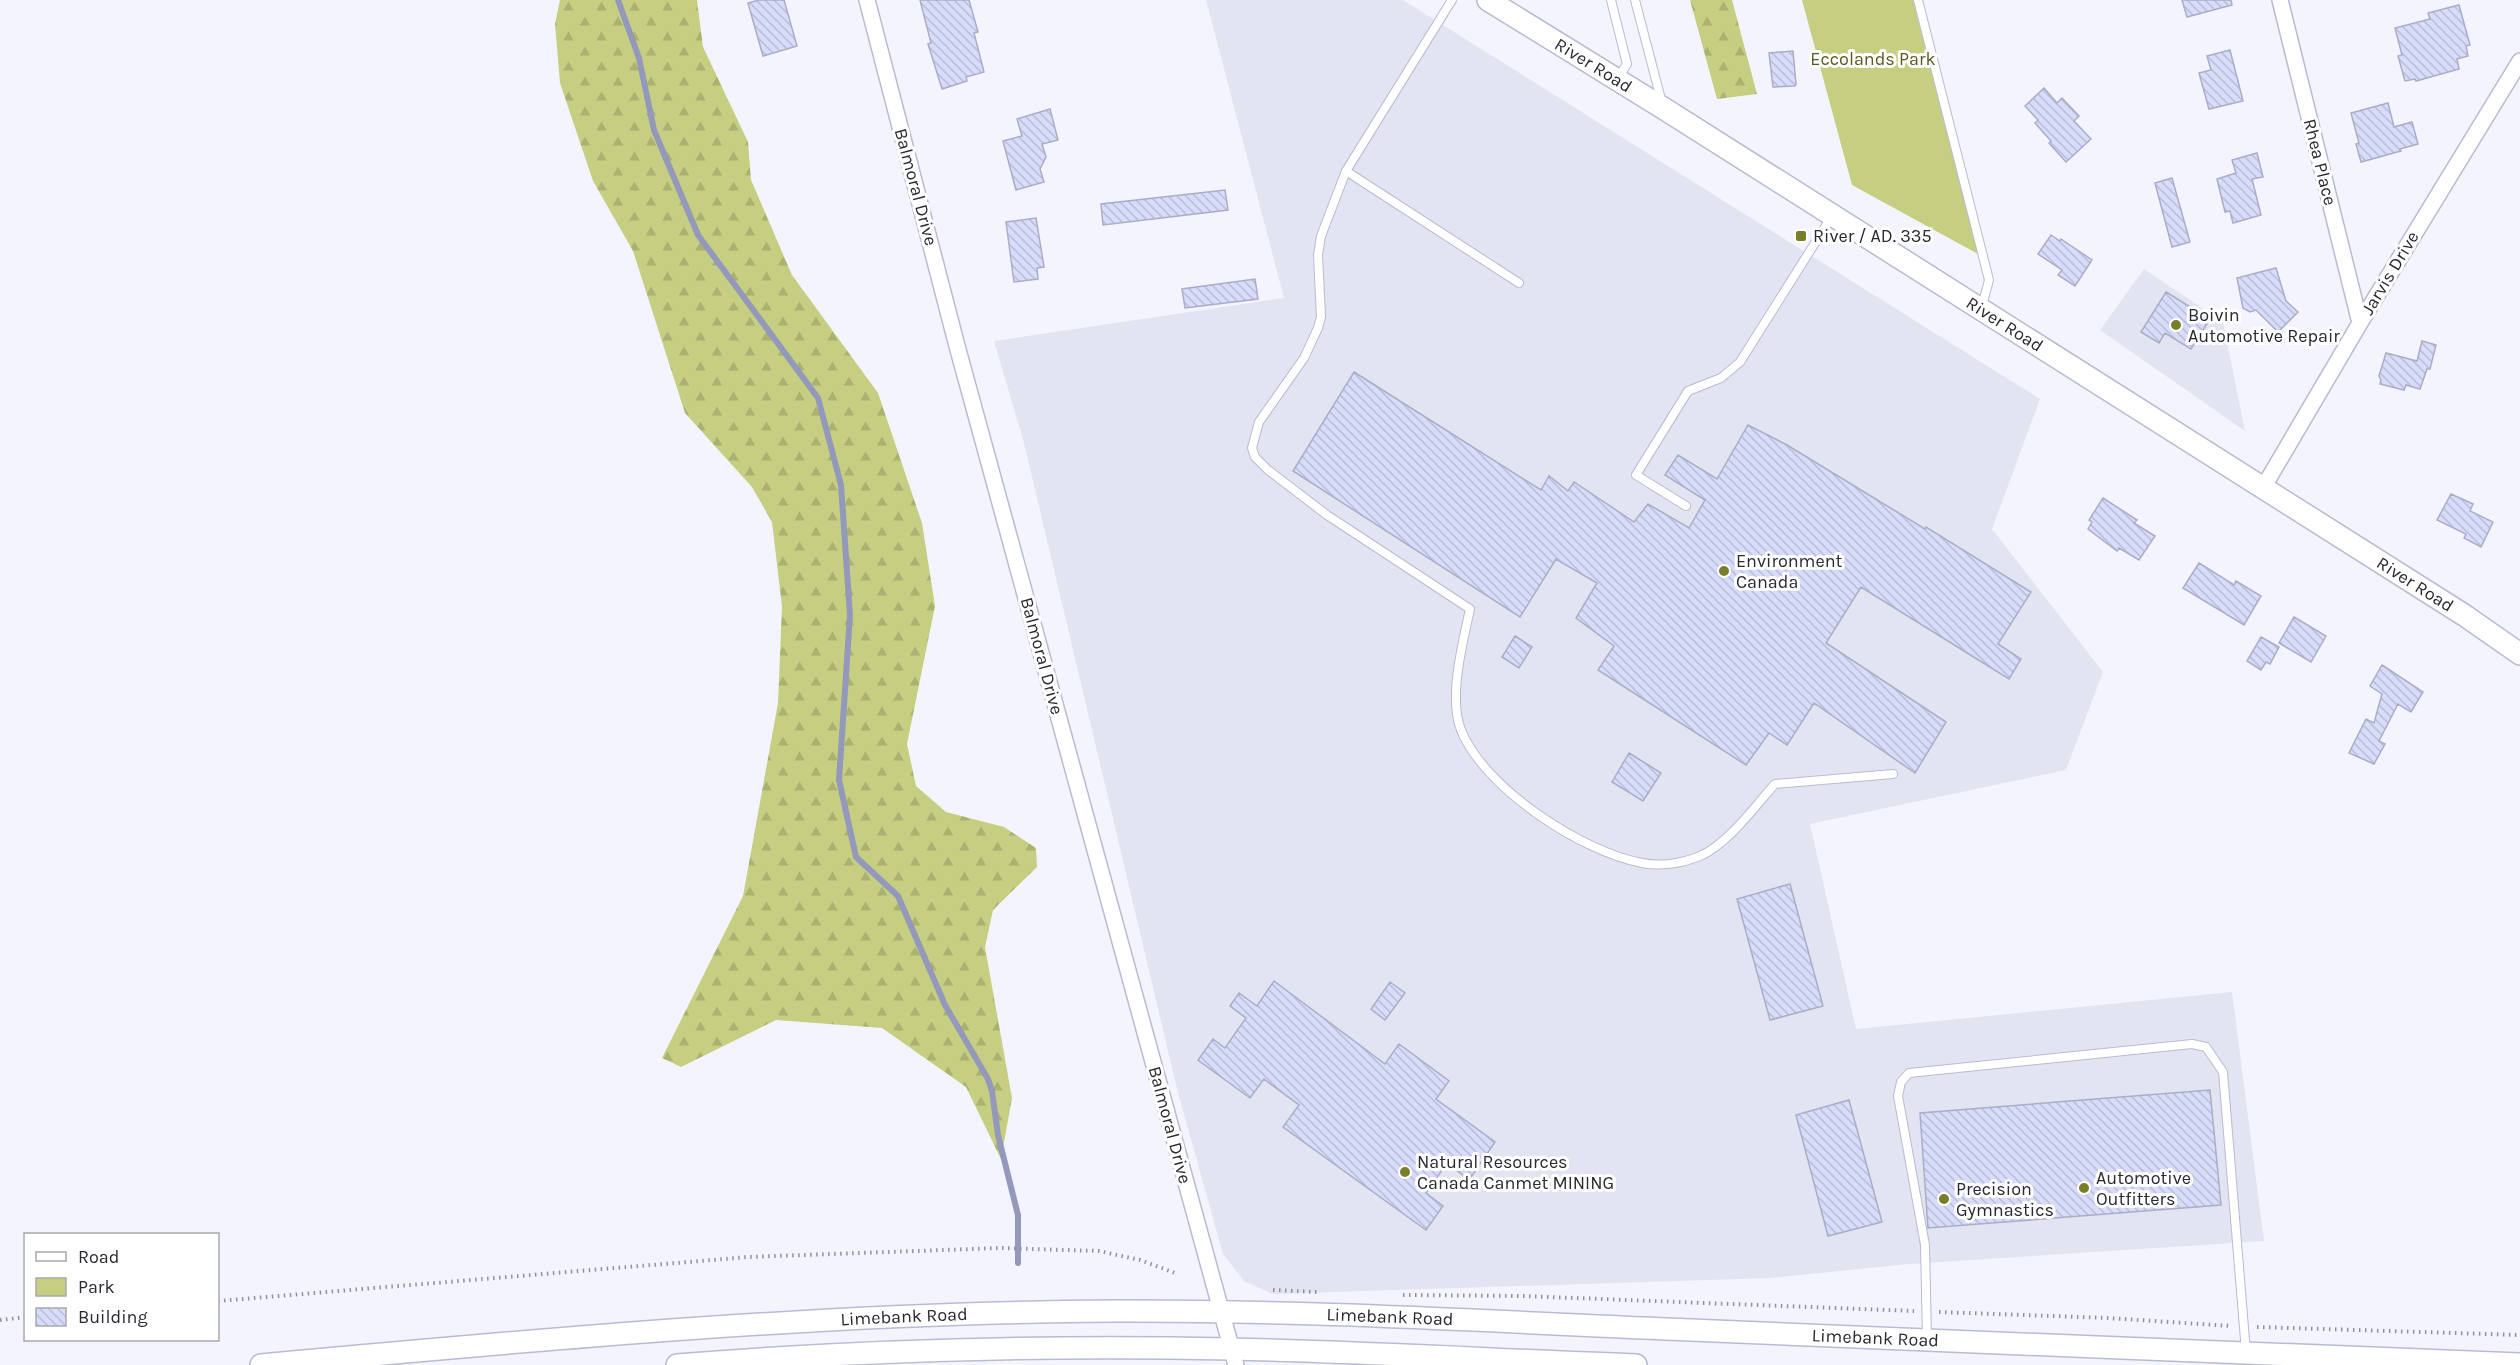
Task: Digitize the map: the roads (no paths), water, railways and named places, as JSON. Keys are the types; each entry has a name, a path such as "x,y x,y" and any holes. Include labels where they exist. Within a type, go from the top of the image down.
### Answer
{"main road":[{"name":"River Road","path":"1488,0 2264,488 2464,615 2520,654"},
{"name":"Limebank Road","path":"261,1365 578,1336 763,1323 985,1313 1222,1311 2520,1364"},
{"name":"Limebank Road","path":"677,1365 824,1355 1005,1348 1234,1357 1636,1365"}],"street":[{"name":"Balmoral Drive","path":"867,0 957,346 1234,1357"},
{"name":"Rhea Place","path":"2280,0 2360,323"},
{"name":"Jarvis Drive","path":"2264,488 2360,323 2520,61"}],"lane":[{"path":"1452,0 1346,171 1321,236 1318,255 1321,317 1318,328 1304,358 1259,422 1252,448 1255,457 1268,470 1327,514 1470,609 1461,652 1456,706 1460,729 1476,757 1500,785 1532,811 1586,842 1643,863 1687,861 1702,855 1724,840 1775,784 1893,774"},
{"path":"1611,0 1627,64 1617,80"},
{"path":"1635,0 1663,108"},
{"path":"1918,0 1989,280 1981,310"},
{"path":"1346,171 1518,283"},
{"path":"1686,507 1636,475 1689,391 1721,378 1740,362 1832,216"},
{"path":"1927,1339 1925,1245 1898,1096 1901,1082 1910,1073 2192,1044 2205,1047 2223,1072 2246,1353"}],"waterway":[{"path":"618,0 639,58 654,130 698,235 818,398 841,485 850,615 839,780 856,857 898,896 945,1005 988,1079 992,1091 998,1135 1018,1215 1018,1263"}],"place":[{"name":"River / AD. 335","path":"1801,236"},
{"name":"Boivin Automotive Repair","path":"2176,325"},
{"name":"Environment Canada","path":"1724,571"},
{"name":"Natural Resources Canada Canmet MINING","path":"1405,1172"},
{"name":"Automotive Outfitters","path":"2084,1188"},
{"name":"Precision Gymnastics","path":"1944,1199"}],"park label":[{"name":"Eccolands Park","path":"1873,59"}]}
